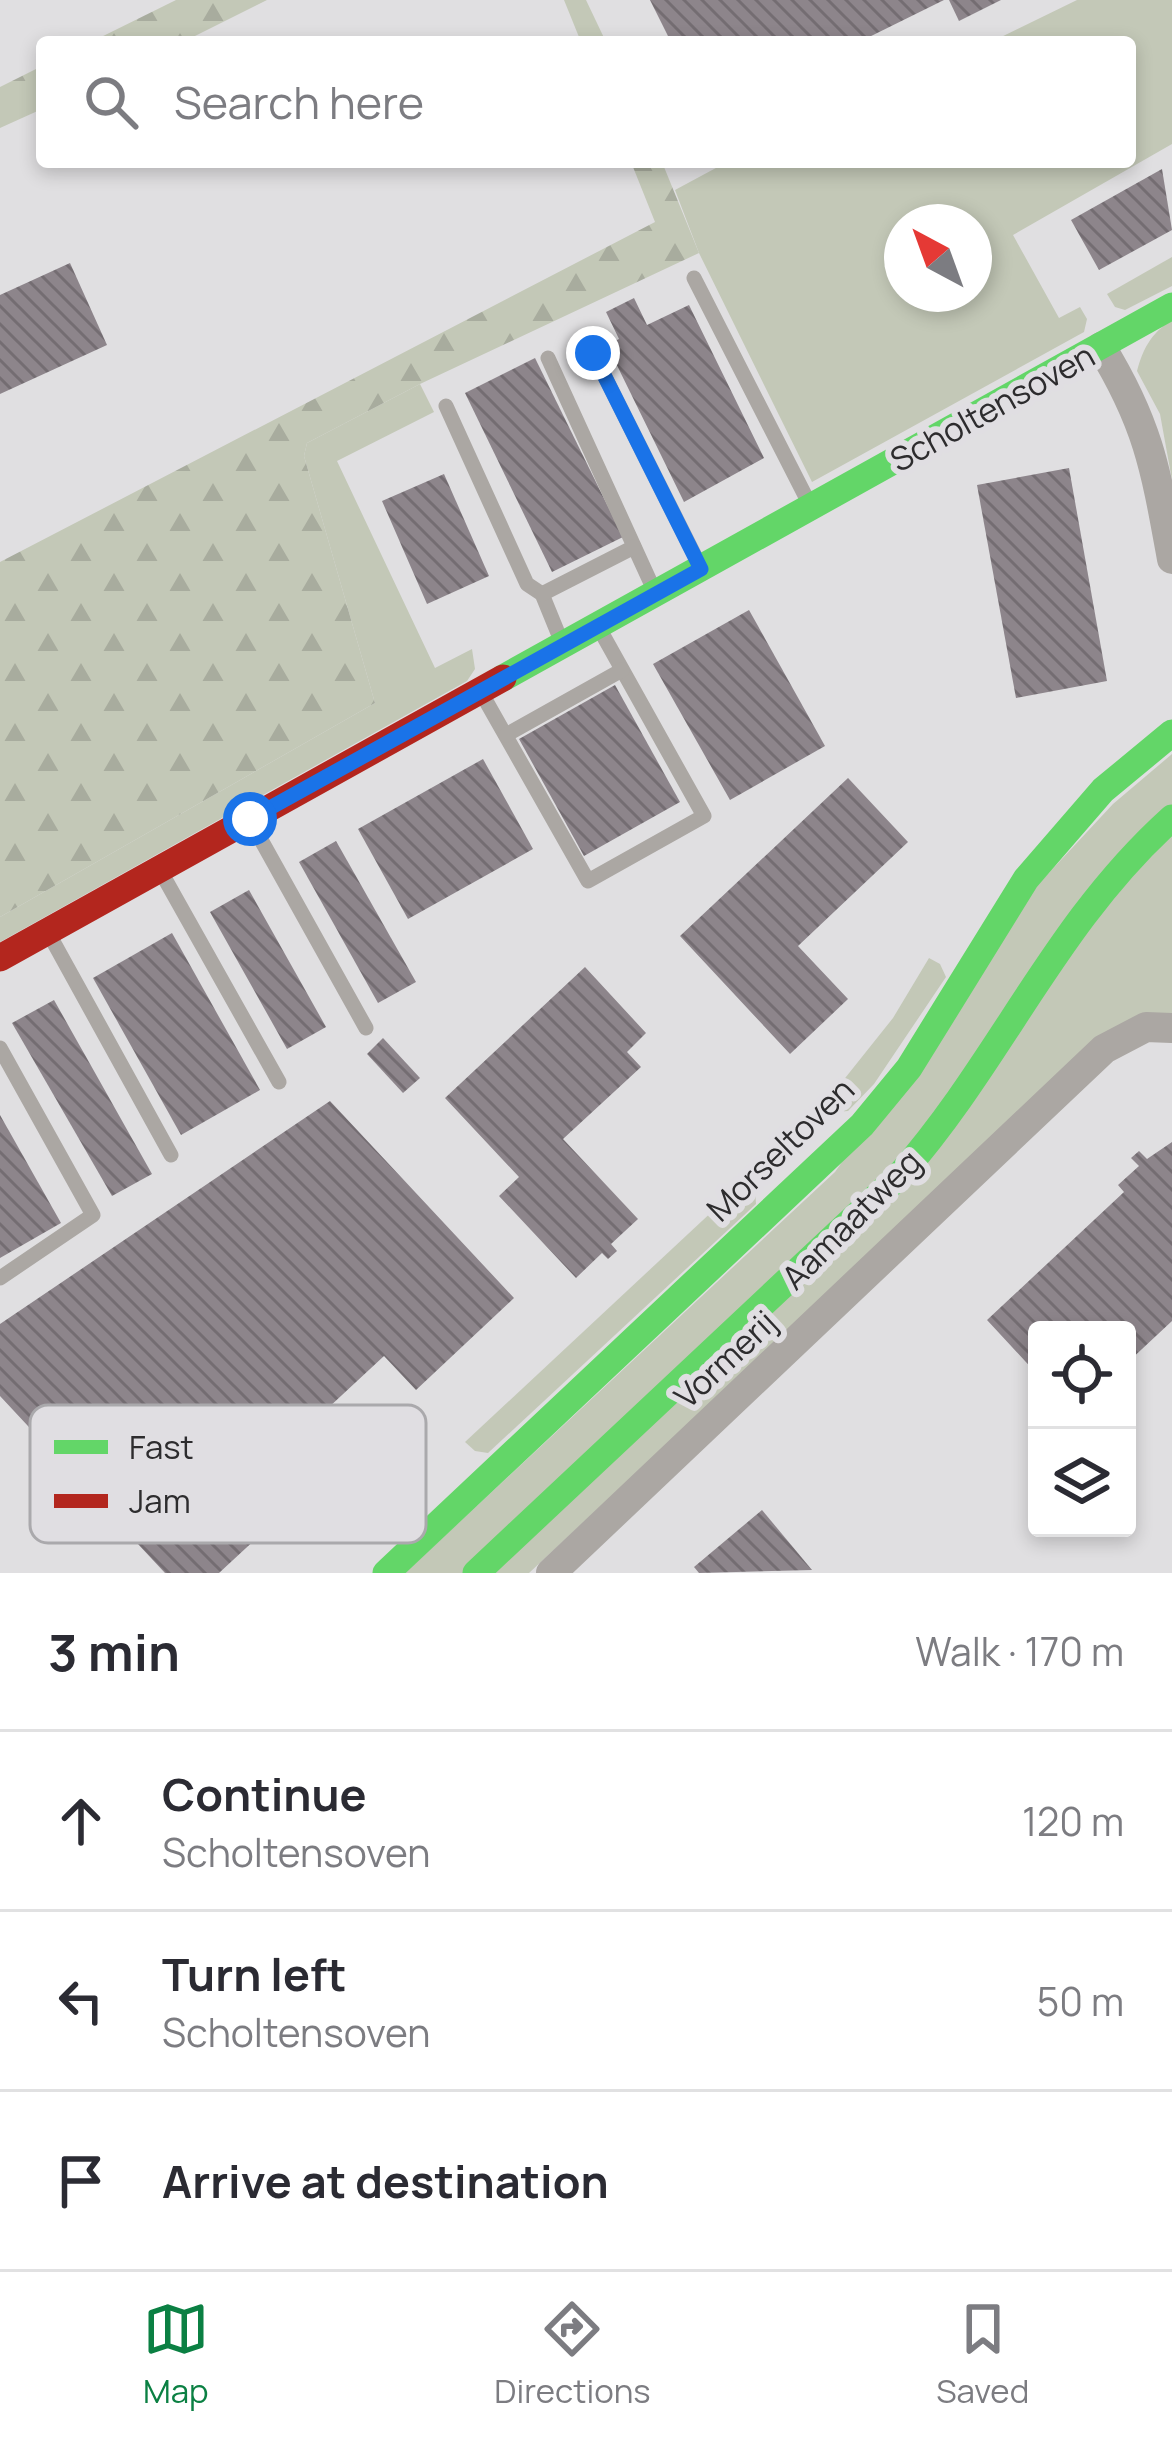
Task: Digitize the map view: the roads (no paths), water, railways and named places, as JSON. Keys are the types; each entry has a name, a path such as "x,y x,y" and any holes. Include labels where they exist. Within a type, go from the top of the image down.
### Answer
{"street":[{"name":"Scholtensoven","path":"0,958 1172,306"},
{"path":"1101,347 1124,386 1154,456 1172,559"},
{"name":"Morseltoven","path":"426,1535 862,1124 909,1068 1026,879 1103,790 1172,733"},
{"name":"Aamaatweg","path":"476,1573 850,1225 917,1155 963,1098 1082,915 1137,849 1172,818"},
{"name":"Vormerij","path":"550,1573 1104,1049 1146,1028 1172,1028"},
{"name":"Morseltoven","path":"386,1573 418,1543"}],"lane":[{"path":"694,278 811,507"},
{"path":"593,353 701,569"},
{"path":"548,358 656,594"},
{"path":"446,406 527,584 542,594 563,645"},
{"path":"542,594 634,547"},
{"path":"481,690 588,881 704,816 597,626"},
{"path":"506,735 622,670"},
{"path":"250,819 366,1028"},
{"path":"160,869 279,1082"},
{"path":"47,932 171,1155"},
{"path":"0,1048 92,1214 0,1278"}]}
